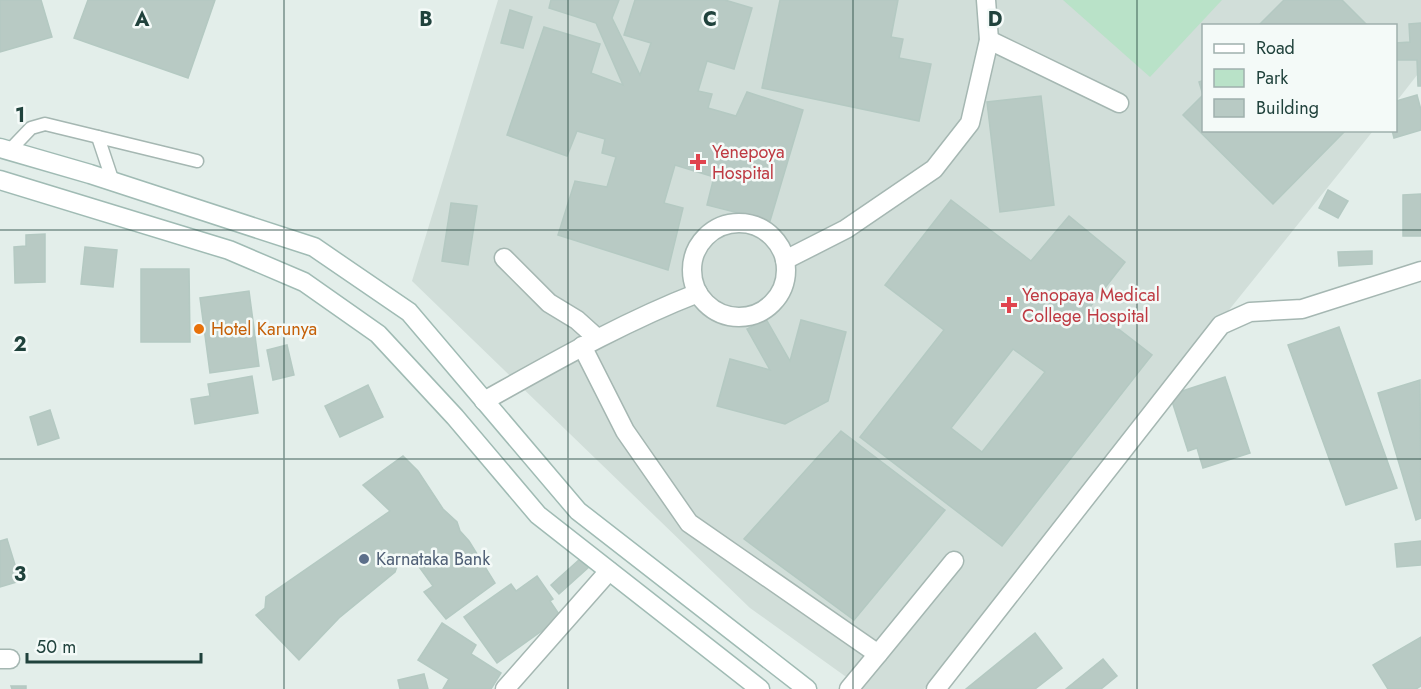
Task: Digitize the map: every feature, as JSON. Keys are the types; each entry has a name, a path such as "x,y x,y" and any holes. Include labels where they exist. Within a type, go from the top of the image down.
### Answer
{"street":[{"path":"785,260 846,229 934,169 970,123 989,40 986,0"},
{"path":"989,40 1119,103"},
{"path":"4,150 113,182 314,247 409,312 578,512 807,689"},
{"path":"0,180 229,250 304,282 378,334 455,417 538,515 760,689"},
{"path":"728,224 750,225 770,234 780,246 785,260 786,274 783,289 774,302 761,312 745,317 728,316 713,310 698,293 693,285 692,268 695,252 714,230 728,224"},
{"path":"504,258 529,280 549,303 577,320 589,342 624,430 689,523 878,654"},
{"path":"936,689 1221,325 1250,312 1302,309 1421,271"},
{"path":"484,401 589,342 650,312 698,293"},
{"path":"849,689 954,561"},
{"path":"505,689 609,571"},
{"path":"697,640 716,618"}],"lane":[{"path":"4,150 31,128 45,124 197,161"},
{"path":"98,137 113,182"}],"shaded area":[{"path":"498,0 1421,0 1421,70 1397,101 1397,24 1202,24 1202,132 1372,132 924,689 863,689 750,608 412,281"}],"green space":[{"path":"1063,0 1222,0 1150,77"}],"building":[{"path":"0,0 41,0 52,37 0,52"},
{"path":"88,0 215,0 188,78 74,38"},
{"path":"551,0 619,0 612,18 640,75 651,43 624,35 635,0 725,0 752,8 734,69 707,61 698,91 712,94 708,108 736,116 747,92 803,110 770,221 707,205 714,177 675,165 664,203 683,208 668,270 558,235 575,181 607,187 616,157 602,153 605,139 577,131 567,156 507,135 544,27 600,44 591,73 623,85 596,23 549,8"},
{"path":"780,0 898,0 891,37 903,39 899,58 931,64 919,121 762,88"},
{"path":"1284,0 1342,0 1366,24 1260,24"},
{"path":"510,10 532,17 523,48 501,43"},
{"path":"1421,23 1421,86 1418,86 1417,60 1397,60 1397,43 1410,42 1409,24"},
{"path":"1417,95 1421,110 1421,130 1394,138 1392,132 1397,132 1397,101"},
{"path":"1041,96 1054,205 1000,212 987,102"},
{"path":"1202,96 1202,132 1344,132 1273,204 1183,115"},
{"path":"1328,190 1348,201 1338,218 1319,208"},
{"path":"1421,194 1421,236 1403,236 1403,195"},
{"path":"951,200 1031,261 1069,216 1125,262 1090,307 1152,355 1002,546 860,437 944,330 885,285","holes":["1013,349 1045,372 982,452 951,428"]},
{"path":"451,203 477,206 468,265 442,261"},
{"path":"45,234 45,282 15,283 14,247 26,246 26,235"},
{"path":"85,247 117,250 113,287 81,284"},
{"path":"1372,251 1372,264 1339,266 1338,252"},
{"path":"141,269 189,269 190,342 141,342"},
{"path":"249,291 259,366 210,373 200,298"},
{"path":"766,319 790,361 801,320 846,332 828,401 785,424 717,406 730,359 770,370 747,329"},
{"path":"1339,327 1397,488 1346,505 1288,345"},
{"path":"287,345 294,375 273,380 267,350"},
{"path":"252,376 258,413 195,424 191,399 210,396 208,384"},
{"path":"1225,377 1250,453 1203,468 1197,448 1188,451 1170,395"},
{"path":"1420,380 1421,518 1416,520 1378,393"},
{"path":"368,385 383,417 340,437 325,406"},
{"path":"50,410 59,438 38,445 30,417"},
{"path":"841,431 945,510 854,620 744,539"},
{"name":"Karnataka Bank","path":"403,456 418,471 443,509 457,522 460,531 469,541 495,583 446,619 424,592 433,586 412,557 399,561 395,572 339,618 299,660 256,615 265,608 266,597 390,511 363,485"},
{"path":"7,539 20,581 0,587 0,541"},
{"path":"1421,541 1421,565 1397,567 1395,544"},
{"path":"581,558 589,567 559,594 551,585"},
{"path":"537,576 553,599 550,601 561,617 497,663 464,617 511,584 516,591"},
{"path":"442,623 476,645 471,654 501,673 491,689 443,689 449,679 418,660"},
{"path":"1035,633 1062,668 1035,689 966,689"},
{"path":"1421,637 1421,686 1416,689 1388,689 1373,665"},
{"path":"1103,659 1117,676 1101,689 1066,689"},
{"path":"424,674 428,689 400,689 398,680"},
{"path":"11,686 26,686 26,689 12,689"}],"place":[{"name":"Yenepoya Hospital","path":"698,162"},
{"name":"Yenopaya Medical College Hospital","path":"1009,305"},
{"name":"Hotel Karunya","path":"199,329"},
{"name":"Karnataka Bank","path":"364,559"}]}
